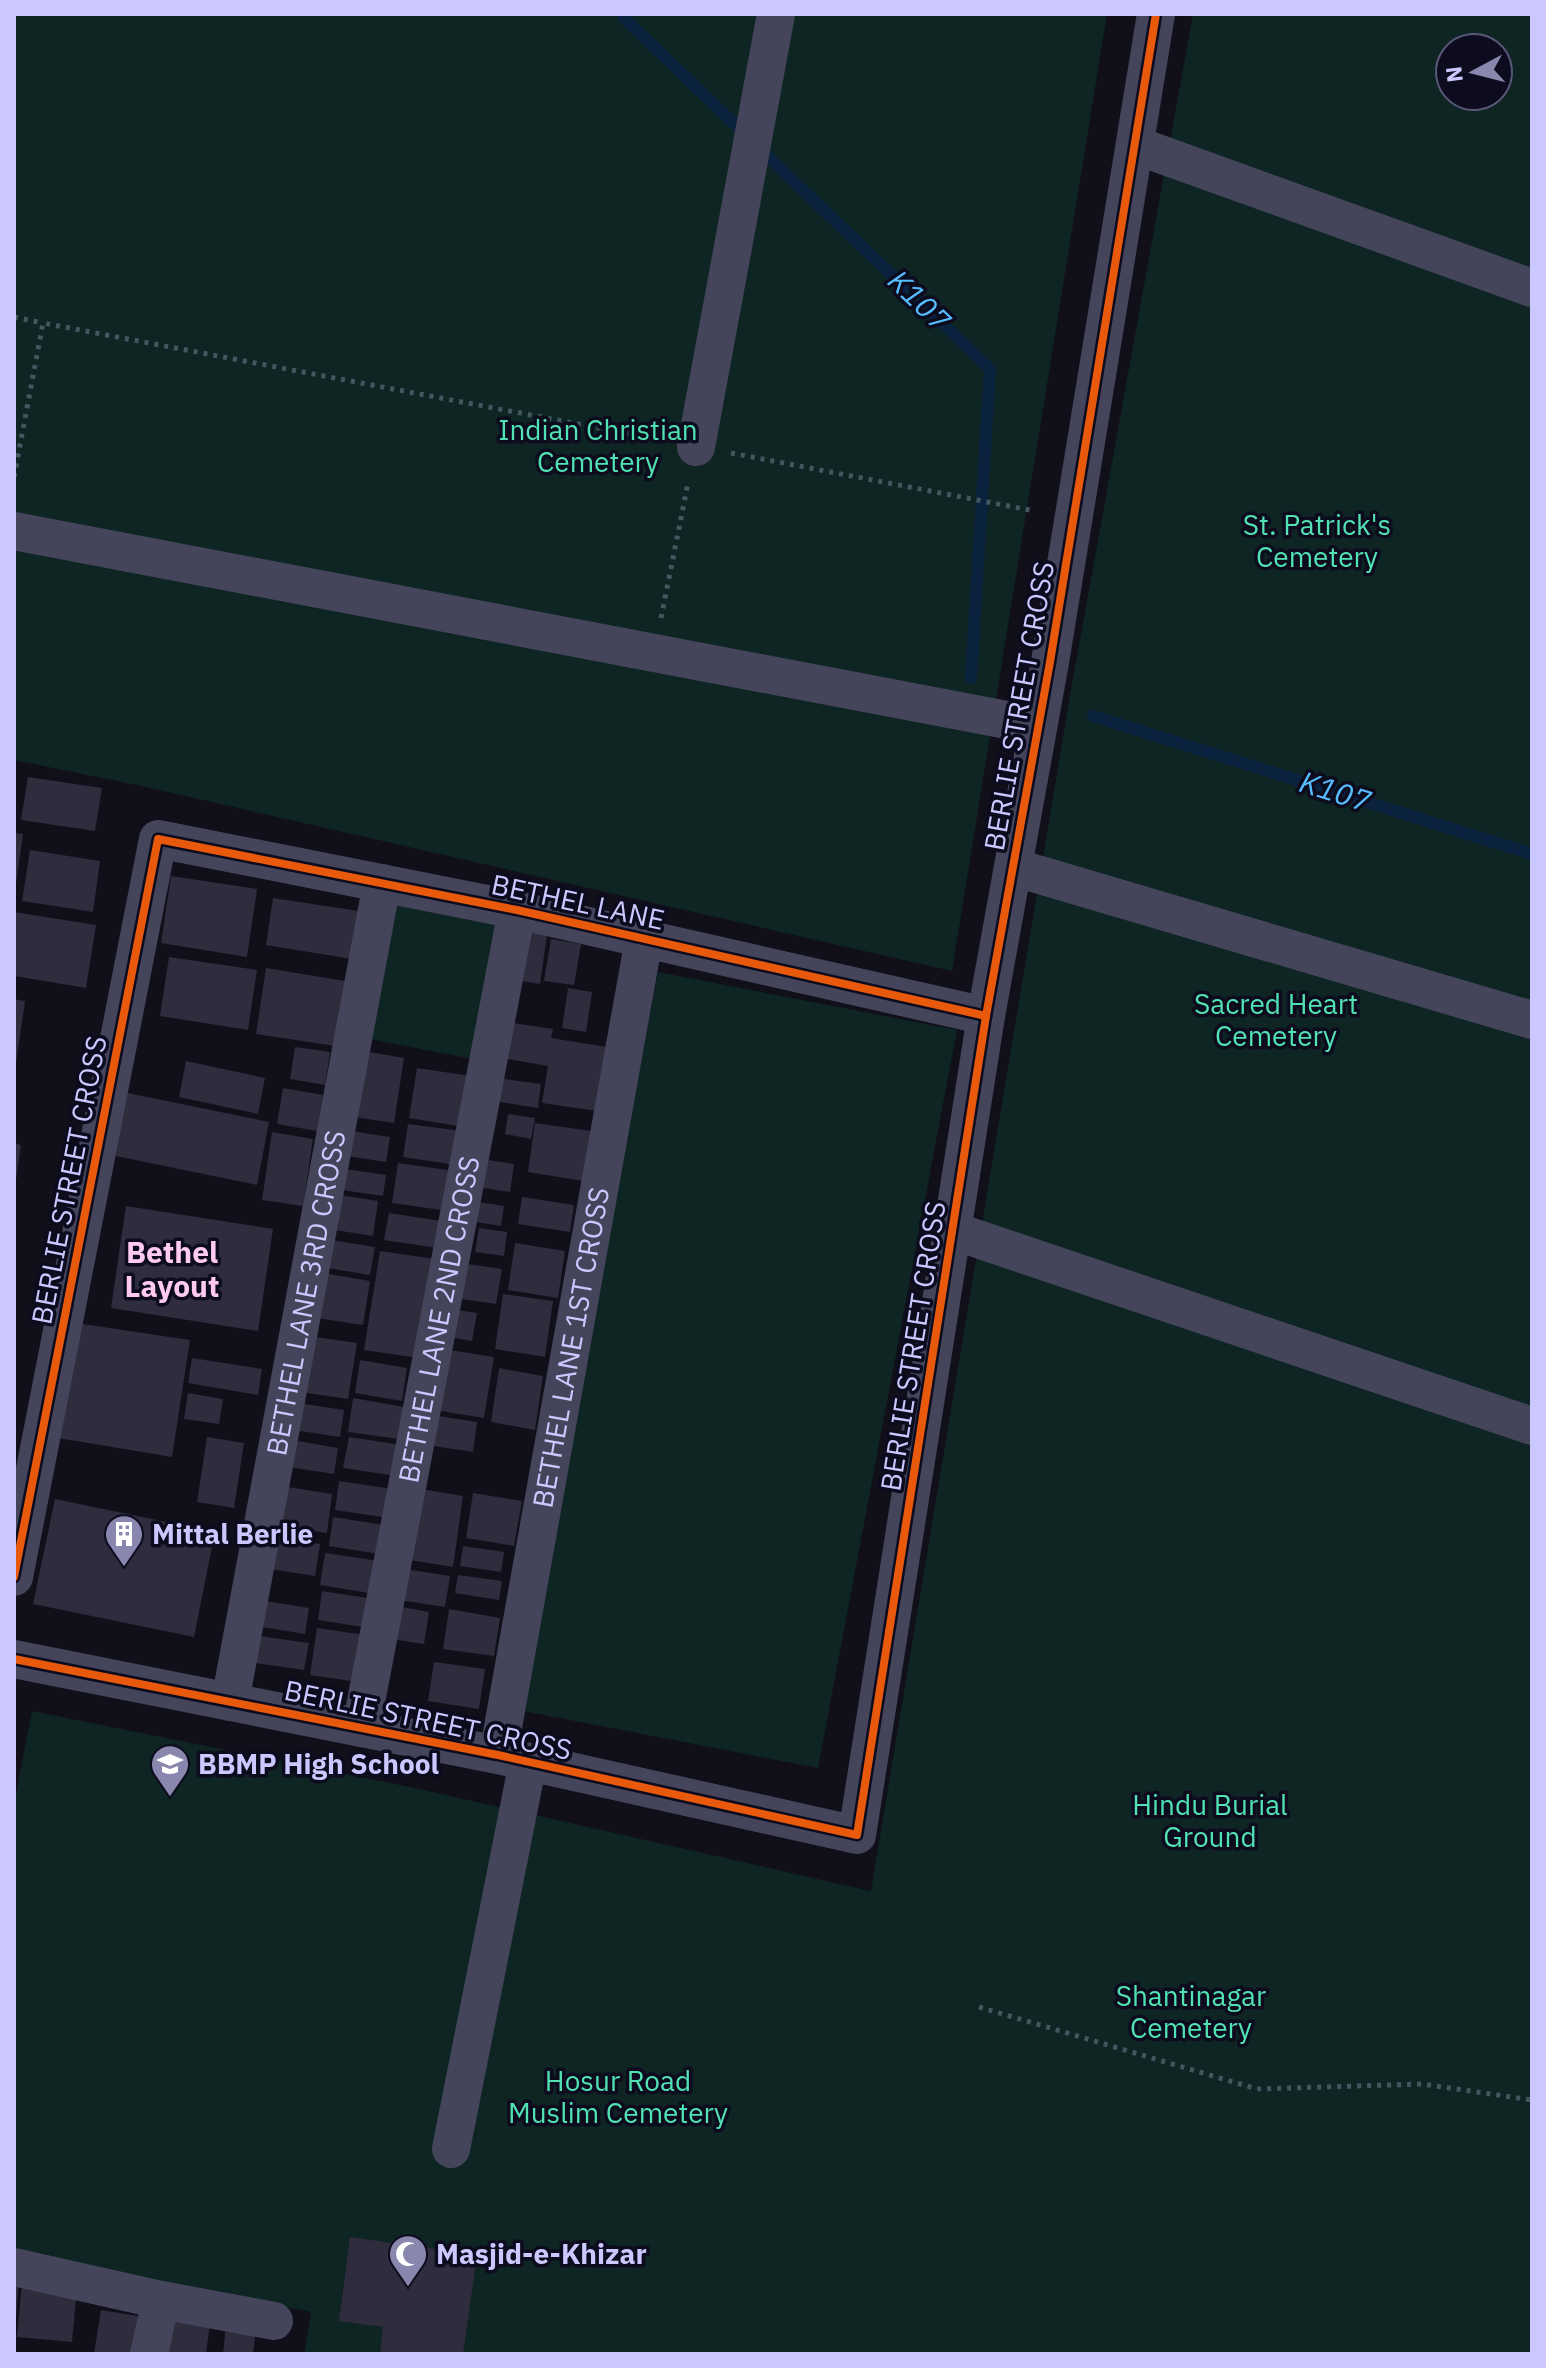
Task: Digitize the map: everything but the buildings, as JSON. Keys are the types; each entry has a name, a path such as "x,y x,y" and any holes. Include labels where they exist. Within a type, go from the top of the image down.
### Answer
{"street":[{"path":"696,447 776,14"},
{"name":"BERLIE STREET CROSS","path":"14,1659 513,1758 857,1835 986,1016 1074,518 1156,14"},
{"path":"1135,145 1532,288"},
{"path":"14,531 1038,726"},
{"name":"BERLIE STREET CROSS","path":"14,1577 158,839"},
{"name":"BETHEL LANE","path":"158,839 517,910 986,1016"},
{"path":"1013,867 1532,1020"},
{"name":"BETHEL LANE 3RD CROSS","path":"230,1702 382,883"},
{"name":"BETHEL LANE 2ND CROSS","path":"361,1728 517,910"},
{"name":"BETHEL LANE 1ST CROSS","path":"451,2149 644,939"},
{"path":"954,1231 1532,1426"},
{"path":"14,2267 161,2300 274,2321"},
{"path":"149,2354 161,2300"}],"path":[{"path":"14,317 1074,518"},
{"path":"14,477 43,323"},
{"path":"653,654 696,447"},
{"path":"979,2007 1257,2089 1422,2084 1532,2100"}],"green space":[{"name":"Indian Christian Cemetery","path":"14,14 1107,14 952,971 146,787 14,760"},
{"name":"Shantinagar Cemetery","path":"1193,14 1532,14 1532,2354 304,2354 311,2312 14,2252 14,1804 32,1711 415,1788 871,1891 1070,695"},
{"path":"391,897 505,919 478,1060 364,1038"},
{"path":"658,972 957,1030 818,1768 518,1710"}],"waterway":[{"name":"K107","path":"624,18 746,135"},
{"name":"K107","path":"759,148 990,369 971,678"},
{"name":"K107","path":"1093,716 1532,854"}],"cycle path":[{"path":"14,1659 498,1755 857,1835 986,1016 1050,662 1156,14"},
{"path":"14,1577 158,839 517,910 986,1016"}],"place":[{"name":"Mittal Berlie","path":"124,1568"},
{"name":"BBMP High School","path":"170,1798"},
{"name":"Masjid-e-Khizar","path":"408,2288"}],"district":[{"name":"Bethel Layout","path":"172,1270"}],"park label":[{"name":"St. Patrick's Cemetery","path":"1317,541"},
{"name":"Sacred Heart Cemetery","path":"1276,1020"},
{"name":"Hindu Burial Ground","path":"1210,1821"},
{"name":"Hosur Road Muslim Cemetery","path":"618,2097"}]}
